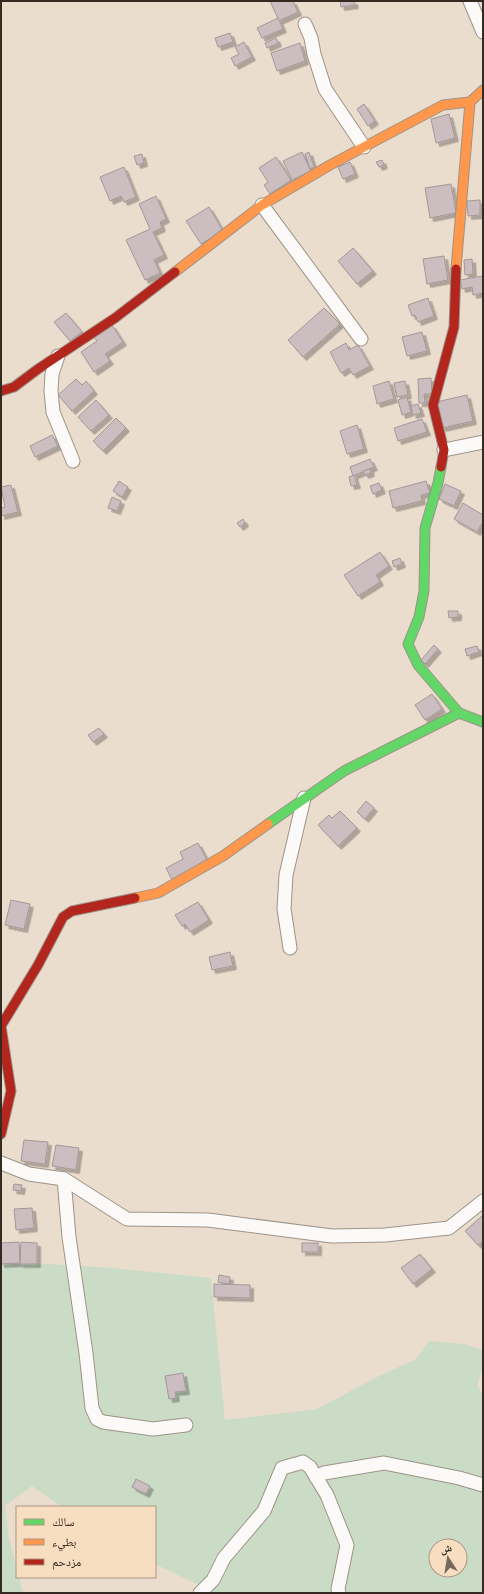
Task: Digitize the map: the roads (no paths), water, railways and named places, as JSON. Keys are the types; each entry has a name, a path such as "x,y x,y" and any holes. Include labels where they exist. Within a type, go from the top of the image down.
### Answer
{"street":[{"path":"476,9 483,32"},
{"path":"305,24 311,38 314,54 325,89 364,148"},
{"path":"1,392 14,387 115,318 262,205 443,105 470,102 483,90"},
{"path":"470,102 456,265 454,327 433,405 444,450 438,483 425,528 424,591 419,617 408,644 418,665 460,713 483,722"},
{"path":"262,205 361,339"},
{"path":"58,356 52,374 51,391 53,412 73,461"},
{"path":"444,450 483,442"},
{"path":"1,1134 11,1091 1,1026 38,965 63,917 72,911 158,894 223,856 344,771 460,713"},
{"path":"290,948 284,909 286,875 304,798"},
{"path":"1,1163 29,1174 64,1179 127,1218 208,1220 332,1236 385,1236 449,1228 483,1201"},
{"path":"64,1179 69,1237 86,1353 92,1408 97,1419 103,1422 153,1429 186,1425"},
{"path":"200,1593 213,1580 224,1558 264,1511 282,1468 302,1462 310,1467 327,1495 347,1545 338,1589 339,1593"},
{"path":"316,1477 324,1472 384,1463 459,1478 483,1485"}]}
